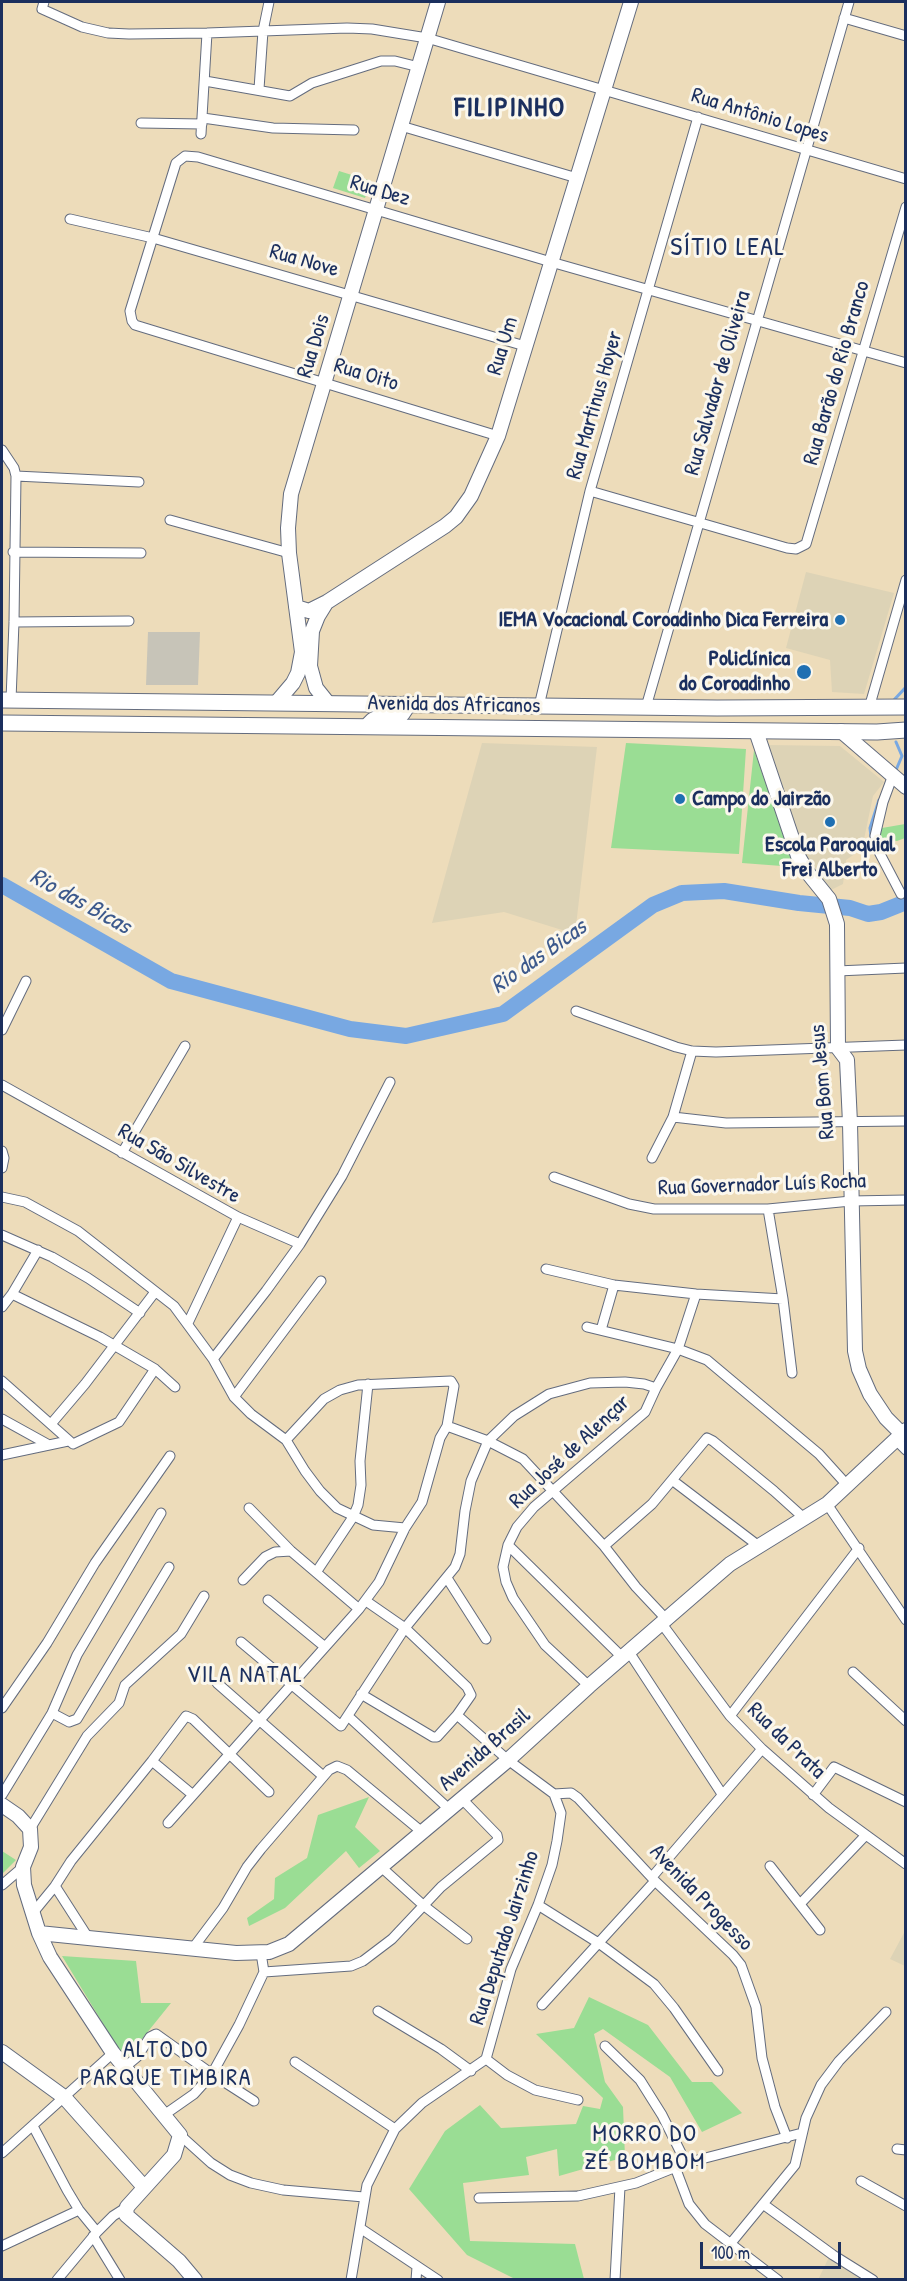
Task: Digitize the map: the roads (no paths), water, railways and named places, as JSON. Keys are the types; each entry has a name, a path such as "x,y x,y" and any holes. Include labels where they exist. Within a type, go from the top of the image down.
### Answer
{"main road":[{"name":"Rua Dois","path":"276,703 293,683 301,663 302,635 296,607 288,528 291,494 438,2"},
{"name":"Rua Um","path":"296,607 309,611 327,602 456,517 471,496 498,436 604,89 627,3"},
{"path":"327,602 315,622 310,656 312,679 328,703"},
{"name":"Avenida dos Africanos","path":"6,700 717,708 906,707"},
{"path":"216,725 215,709 221,704 231,702"},
{"path":"367,726 382,716 402,714 406,708 405,704"},
{"path":"668,729 693,722 712,721 718,716 717,708"},
{"path":"756,730 757,722 764,716 815,716 836,708"},
{"name":"Avenida dos Africanos","path":"2,723 906,730"},
{"name":"Rua Bom Jesus","path":"756,730 798,856 808,873 829,899 835,917 838,933 838,1048 847,1060 857,1360 870,1394 901,1435"},
{"path":"842,731 906,787"},
{"name":"Avenida Brasil","path":"39,1933 261,1953 283,1947 508,1760 625,1654 723,1570 827,1504 901,1435"},
{"path":"2,1805 18,1816 30,1829 31,1847 22,1867 26,1896 50,1957 113,2053 180,2135 174,2155 124,2211 179,2261 195,2280"},
{"path":"2,2052 64,2097 144,2187"}],"street":[{"name":"Rua Antônio Lopes","path":"44,2 42,9 94,31 129,34 347,28 372,29 427,38 906,178"},
{"path":"259,89 263,31 268,2"},
{"name":"Rua Salvador de Oliveira","path":"646,707 849,2"},
{"path":"844,18 906,36"},
{"path":"202,125 207,33"},
{"path":"205,81 290,96 312,83 381,61 395,61 419,67"},
{"name":"Rua Martinus Hoyer","path":"539,706 590,491 698,117"},
{"path":"141,123 354,130"},
{"path":"401,126 577,178"},
{"name":"Rua Dez","path":"153,238 176,163 184,156 198,157 551,262 906,363"},
{"name":"Rua Barão do Rio Branco","path":"698,522 787,548 802,547 809,538 906,207"},
{"name":"Rua Nove","path":"70,219 153,238 525,346"},
{"name":"Rua Oito","path":"153,238 130,311 132,321 139,328 325,382 498,436"},
{"path":"2,450 14,468 16,476 14,622 6,700"},
{"path":"16,476 139,482"},
{"path":"590,491 698,522"},
{"path":"170,520 290,553"},
{"path":"14,552 141,553"},
{"path":"869,708 906,580"},
{"path":"14,622 129,621"},
{"path":"893,776 882,802 875,836 878,849 901,894"},
{"path":"837,971 906,968"},
{"path":"2,1030 26,981"},
{"path":"576,1011 692,1051 906,1045"},
{"path":"122,1153 185,1046"},
{"path":"652,1158 673,1117 692,1051"},
{"path":"213,1359 300,1244 342,1176 390,1082"},
{"name":"Rua São Silvestre","path":"2,1085 238,1217 188,1323"},
{"path":"673,1117 726,1123 906,1121"},
{"path":"2,1151 4,1158 2,1168"},
{"name":"Rua Governador Luís Rocha","path":"554,1177 629,1204 654,1209 768,1209 851,1201 906,1200"},
{"path":"2,1197 25,1202 78,1230 174,1306 213,1359 234,1397 251,1414 286,1440 320,1491 338,1508 373,1525 405,1528"},
{"path":"768,1209 792,1372"},
{"path":"238,1217 300,1244"},
{"path":"2,1235 38,1250 88,1278 140,1313"},
{"path":"2,1307 38,1250"},
{"path":"546,1269 614,1285 696,1294 783,1299"},
{"path":"234,1397 321,1281"},
{"path":"601,1330 614,1285"},
{"path":"51,1424 115,1346 155,1292"},
{"path":"12,1294 115,1346 155,1370 175,1387"},
{"name":"Rua José de Alençar","path":"589,1686 545,1645 513,1598 503,1567 508,1545 534,1507 641,1416 678,1349 696,1294"},
{"path":"587,1327 678,1349 707,1360 819,1454 848,1485"},
{"path":"2,1381 73,1444 119,1422 155,1370"},
{"path":"168,1823 366,1601 405,1528 422,1502 440,1438 447,1426 455,1391 451,1381 368,1384 340,1390 324,1400 286,1440"},
{"path":"241,1642 341,1726 405,1628 447,1578 460,1554 471,1481 488,1441 514,1416 549,1394 590,1383 625,1382 656,1388"},
{"path":"317,1571 358,1505 368,1384"},
{"path":"2,1419 49,1444"},
{"name":"Rua da Prata","path":"447,1426 488,1441 523,1459 604,1546 665,1622 730,1716 762,1749 813,1795 865,1836 906,1864"},
{"path":"901,1435 906,1450"},
{"path":"604,1546 652,1504 705,1439 713,1441 805,1519"},
{"path":"2,1455 68,1441"},
{"path":"2,1708 47,1643 95,1563 170,1456"},
{"path":"672,1480 760,1547"},
{"path":"827,1504 906,1620"},
{"path":"249,1508 291,1551 359,1609"},
{"path":"2,1796 52,1713 77,1655 161,1513"},
{"path":"508,1545 625,1654 722,1794"},
{"path":"730,1716 859,1548"},
{"path":"243,1580 265,1557 275,1552 291,1551"},
{"path":"52,1713 69,1722 77,1719 170,1567"},
{"path":"447,1578 486,1639"},
{"path":"30,1829 87,1736 119,1703 125,1685 181,1634 204,1596"},
{"path":"268,1600 325,1647"},
{"path":"361,1694 433,1737 437,1737 469,1700 470,1691 405,1628 366,1601"},
{"path":"853,1672 906,1721"},
{"path":"218,1683 324,1776"},
{"path":"457,1715 508,1760 554,1794"},
{"path":"32,1914 182,1720 190,1716 269,1792"},
{"path":"348,1716 449,1809"},
{"path":"542,2006 600,1944 722,1794 762,1749"},
{"path":"152,1761 193,1795"},
{"path":"193,1948 223,1908 247,1867 329,1770 337,1766 347,1770 422,1832"},
{"path":"813,1795 834,1767 906,1802"},
{"name":"Avenida Progesso","path":"554,1794 571,1793 578,1798 653,1879 733,1954 746,1975 756,2007 762,2058 775,2107 787,2139"},
{"name":"Rua Deputado Jairzinho","path":"351,2280 364,2197 372,2173 395,2129 422,2103 486,2059 511,1969 552,1865 561,1813 554,1794"},
{"path":"264,1972 357,1964 392,1939 423,1905 498,1839 497,1835 462,1799"},
{"path":"800,1904 865,1836"},
{"path":"380,1866 423,1905 466,1939"},
{"path":"770,1866 820,1930"},
{"path":"2,1885 22,1867"},
{"path":"55,1886 89,1939"},
{"path":"538,1905 600,1944 654,1984 674,2008 718,2071"},
{"path":"164,2115 194,2094 212,2074 264,1972 261,1953"},
{"path":"378,2011 441,2049 471,2071"},
{"path":"731,2243 795,2165 802,2133 821,2085 839,2061 886,2012"},
{"path":"125,2067 154,2034 254,2101"},
{"path":"605,2046 640,2080 662,2115 686,2163"},
{"path":"2,2153 113,2053"},
{"path":"486,2059 507,2075 535,2090 578,2100"},
{"path":"295,2062 395,2129"},
{"path":"33,2126 120,2280"},
{"path":"479,2199 578,2196 620,2187 686,2163 787,2139 802,2133"},
{"path":"180,2135 211,2163 230,2175 250,2183 283,2190 364,2197"},
{"path":"675,2168 692,2209 716,2234 778,2280"},
{"path":"861,2181 906,2206"},
{"path":"615,2280 620,2187"},
{"path":"763,2204 833,2255 873,2280"},
{"path":"2,2246 79,2210"},
{"path":"57,2280 95,2234 124,2211"},
{"path":"360,2228 438,2280"},
{"path":"416,2280 417,2266"}],"waterway":[{"path":"893,701 906,687"},
{"path":"896,742 902,756 896,770"},
{"path":"871,837 870,828 879,800"},
{"name":"Rio das Bicas","path":"2,885 171,981 350,1029 406,1036 503,1014 653,905 682,893 724,891 799,903 850,908 868,914 881,912 906,902"},
{"name":"Rio das Bicas","path":"900,897 904,903"}],"place":[{"name":"IEMA Vocacional Coroadinho Dica Ferreira","path":"840,620"},
{"name":"Policlínica do Coroadinho","path":"804,672"},
{"name":"Campo do Jairzão","path":"680,799"},
{"name":"Escola Paroquial Frei Alberto","path":"830,822"}],"district":[{"name":"FILIPINHO","path":"510,109"},
{"name":"SÍTIO LEAL","path":"728,248"},
{"name":"VILA NATAL","path":"245,1676"},
{"name":"ALTO DO PARQUE TIMBIRA","path":"166,2065"},
{"name":"MORRO DO ZÉ BOMBOM","path":"645,2149"}]}
